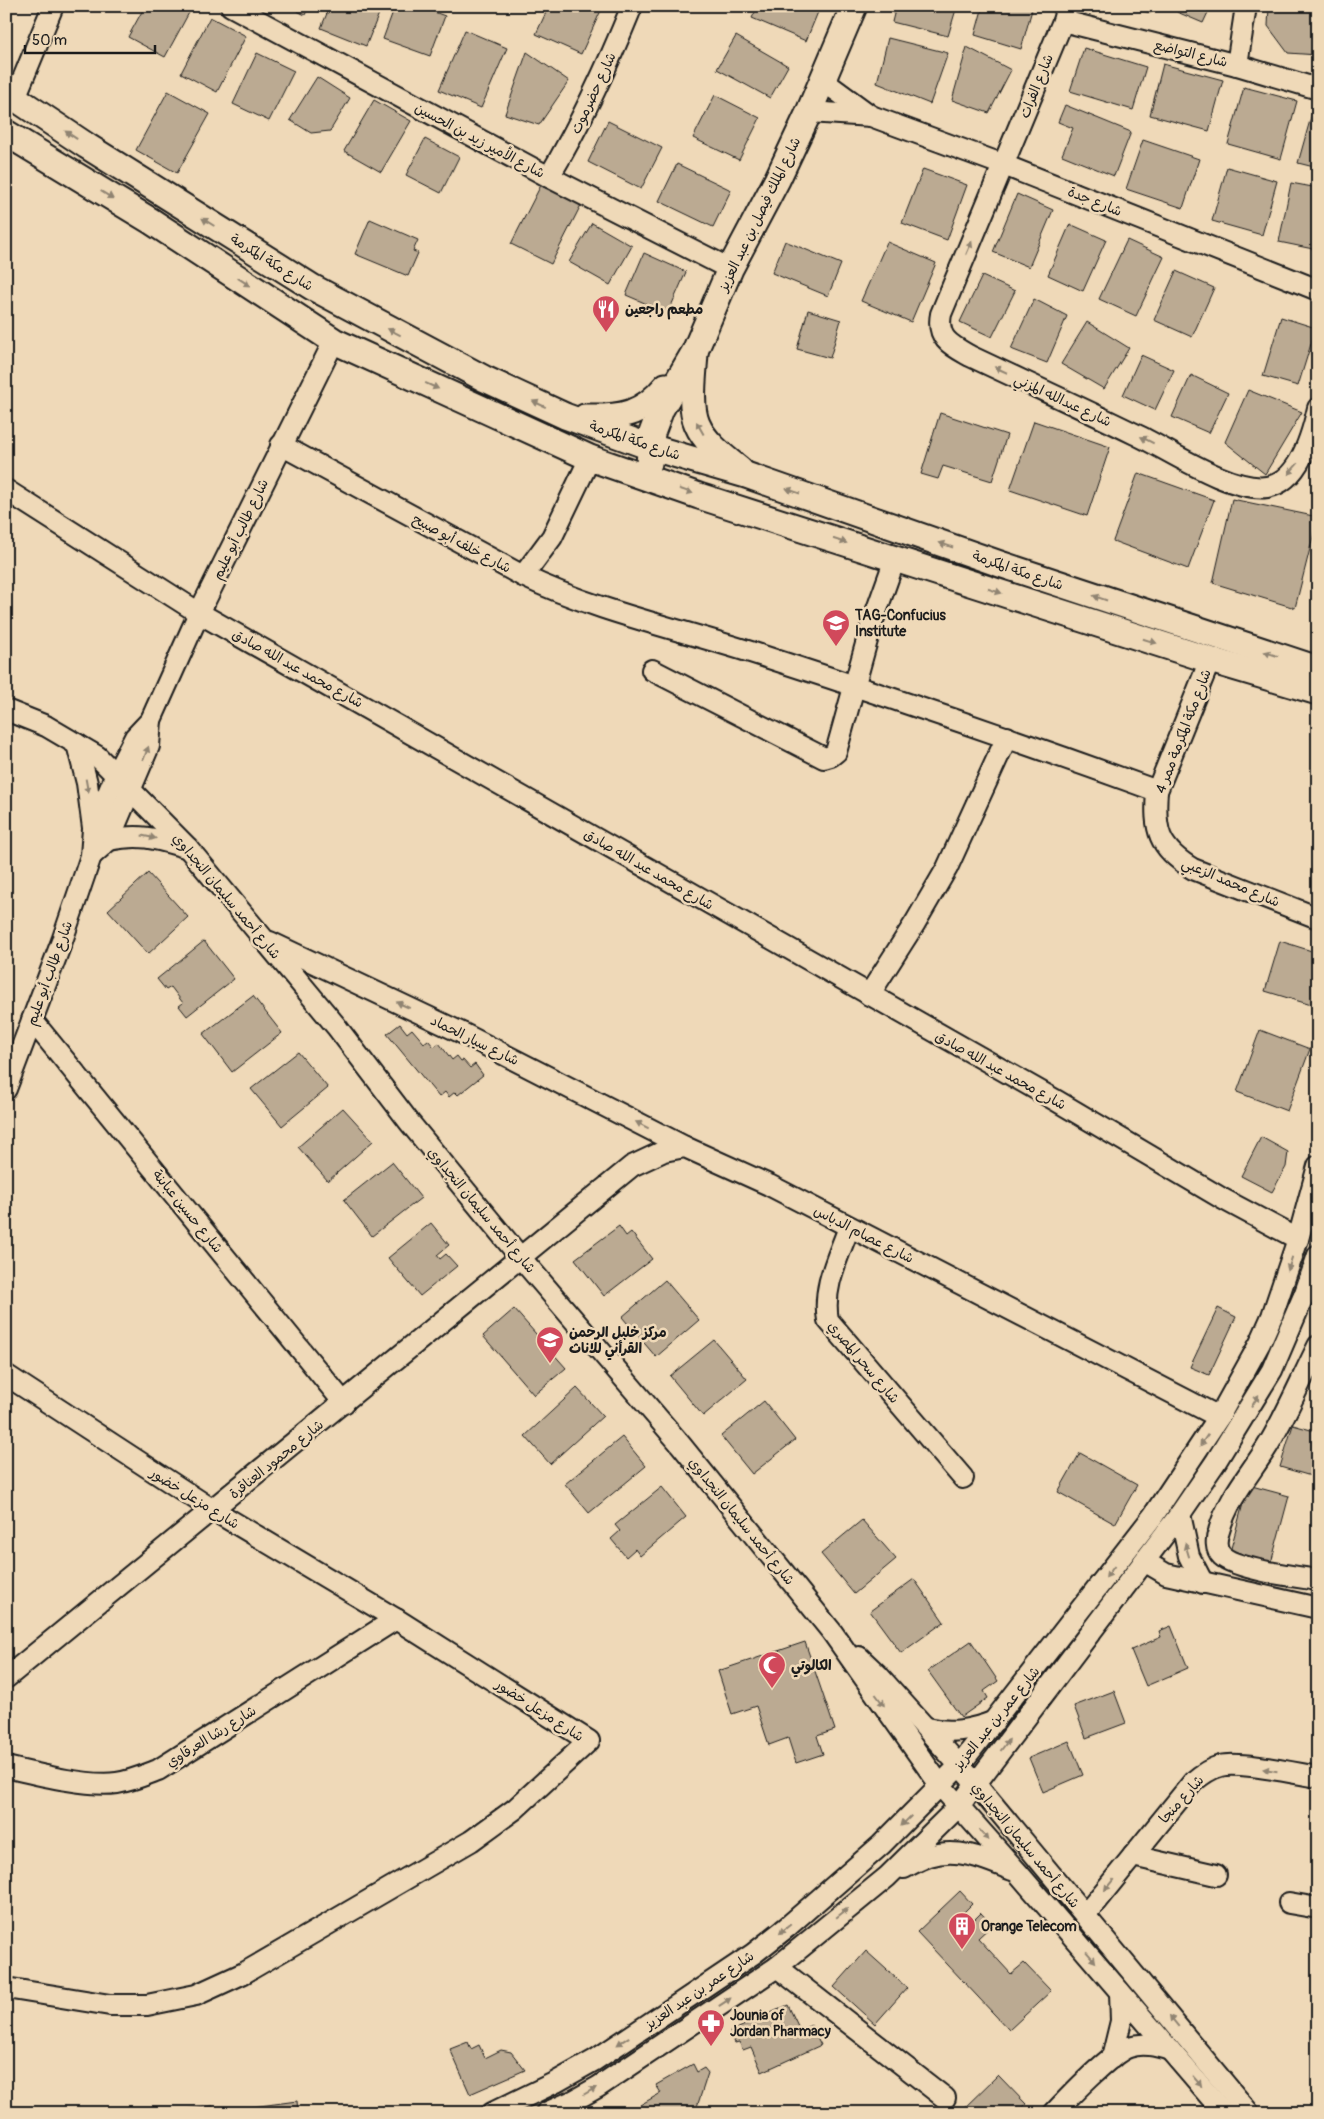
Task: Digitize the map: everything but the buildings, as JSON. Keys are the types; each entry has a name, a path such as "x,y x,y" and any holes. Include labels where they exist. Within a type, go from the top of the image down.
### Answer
{"main road":[{"name":"شارع الملك فيصل بن عبد العزيز","path":"652,480 649,463 650,447 652,433 661,410 695,351 730,270 777,180 809,112 854,6"},
{"name":"شارع مكة المكرمة","path":"11,95 87,146 312,287 485,379 565,416 650,447 746,475 1000,564 1318,669"},
{"name":"شارع مكة المكرمة","path":"6,133 151,221 334,341 590,458 895,559 1210,660 1318,692"},
{"path":"565,416 606,418 634,413 658,396 695,351"},
{"path":"695,351 693,399 696,423 710,443 746,475"}],"street":[{"path":"11,95 53,6"},
{"name":"شارع الأمير زيد بن الحسين","path":"231,6 549,177 730,270"},
{"name":"شارع حضرموت","path":"549,177 575,131 632,6"},
{"path":"1237,65 1246,6"},
{"name":"شارع التواضع","path":"1065,14 1318,89"},
{"name":"شارع الفرات","path":"1004,165 1065,14"},
{"name":"شارع جدة","path":"822,80 870,116"},
{"name":"شارع جدة","path":"809,112 870,116 1004,165 1318,290"},
{"name":"شارع عبدالله المزني","path":"1004,165 940,314 940,330 952,346 1137,435 1219,477 1254,487 1268,487 1278,483 1298,462 1313,432 1318,408"},
{"name":"شارع طالب أبو عليم","path":"101,834 116,774 135,737 151,720 199,613 334,341"},
{"name":"شارع خلف أبو صبيح","path":"281,445 523,576 552,537 590,458"},
{"name":"شارع محمد عبد الله صادق","path":"6,490 199,613 1298,1239"},
{"path":"652,670 824,758 831,756 836,752 871,626 895,559"},
{"path":"523,576 570,598 598,608 709,639 1007,736 1157,791"},
{"name":"شارع مكة المكرمة ممر 4","path":"1157,831 1155,813 1157,791 1210,660"},
{"name":"شارع أحمد سليمان النجداوي","path":"6,710 46,726 97,756 132,789 188,848 336,1026 410,1123 520,1257 682,1445 832,1632 940,1785 1224,2113"},
{"name":"شارع طالب أبو عليم","path":"6,1089 91,856 101,834 132,789 149,746 151,720"},
{"path":"869,996 947,868 1007,736"},
{"path":"77,744 101,834 144,836 188,848"},
{"name":"شارع محمد الزعبي","path":"1157,831 1176,859 1193,869 1318,918"},
{"name":"شارع سيار الحماد","path":"263,939 462,1033 685,1147"},
{"name":"شارع حسين عبابنة","path":"32,1020 344,1403"},
{"path":"520,1257 632,1166 664,1151 685,1147"},
{"name":"شارع عصام الدباس","path":"685,1147 769,1185 1219,1417"},
{"name":"شارع عمر بن عبد العزيز","path":"492,2113 556,2082 595,2060 753,1954 786,1928 881,1845 958,1766 1153,1516 1219,1417 1260,1343 1272,1316 1298,1239 1318,1166"},
{"name":"شارع سحر المصري","path":"849,1227 828,1287 825,1303 828,1320 963,1478"},
{"name":"شارع عمر بن عبد العزيز","path":"546,2113 598,2087 777,1967 886,1877 959,1806 1180,1514 1215,1463 1272,1370 1302,1301 1318,1255"},
{"name":"شارع محمود العناقرة","path":"6,1678 520,1257"},
{"path":"1318,1346 1270,1442 1232,1499 1222,1520 1217,1544 1218,1551 1230,1561 1276,1573 1318,1580"},
{"name":"شارع مزعل خضور","path":"6,1375 213,1510 396,1619 589,1741 515,1809 471,1841 244,1972 196,1995 147,2005 110,2006 6,1988"},
{"path":"1180,1514 1189,1556 1203,1583"},
{"path":"1144,1560 1166,1574 1318,1608"},
{"name":"شارع رشا العرقاوي","path":"6,1767 48,1776 103,1784 118,1783 144,1776 396,1619"},
{"name":"شارع أحمد سليمان النجداوي","path":"832,1632 878,1675 976,1784 1250,2113"},
{"path":"927,1728 938,1731 958,1732 995,1721"},
{"name":"شارع منجا","path":"1086,1915 1192,1782 1208,1770 1221,1766 1236,1765 1318,1777"},
{"path":"886,1877 929,1856 950,1853 969,1854 986,1859 1019,1874"},
{"path":"1133,1856 1216,1875"},
{"path":"1290,1903 1318,1908"},
{"path":"777,1967 945,2098"},
{"path":"1112,2058 1121,2021 1120,1992"},
{"path":"1054,2113 1112,2058 1128,2047 1140,2044 1154,2045 1170,2050"}],"place":[{"name":"مطعم راجعين","path":"606,333"},
{"name":"TAG-Confucius Institute","path":"836,647"},
{"name":"مركز خليل الرحمن القرأني للاناث","path":"550,1364"},
{"name":"الكالوتي","path":"772,1689"},
{"name":"Orange Telecom","path":"962,1950"},
{"name":"Jounia of Jordan Pharmacy","path":"711,2047"}]}
